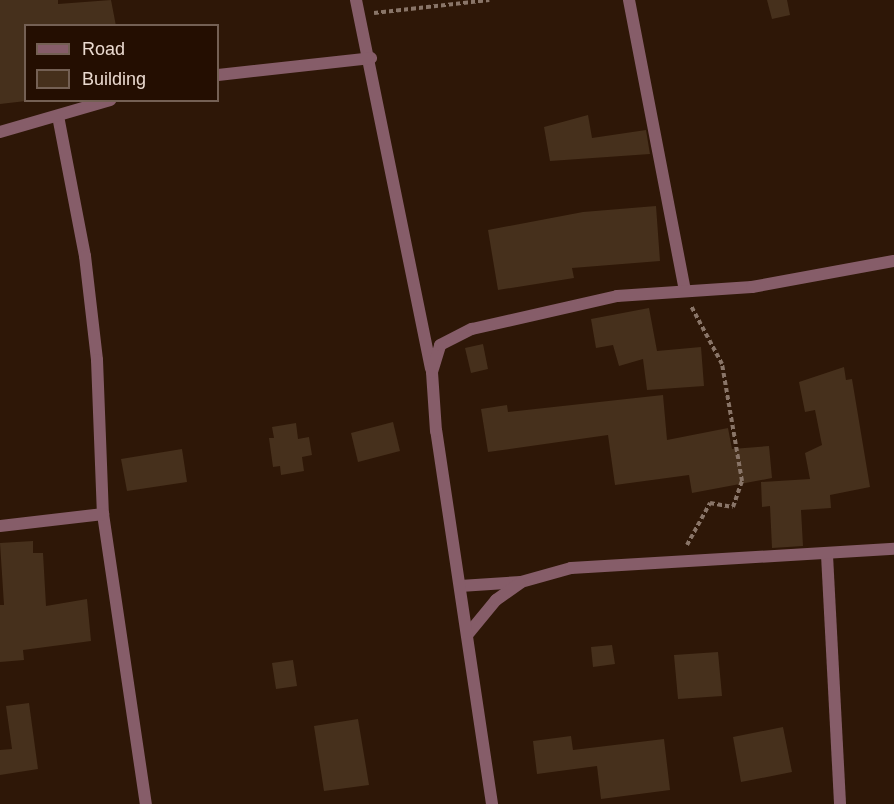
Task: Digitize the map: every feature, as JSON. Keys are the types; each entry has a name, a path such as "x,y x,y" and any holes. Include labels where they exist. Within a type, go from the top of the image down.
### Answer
{"street":[{"path":"356,0 370,58 432,372 492,804"},
{"path":"629,0 685,291"},
{"path":"219,75 370,58"},
{"path":"0,132 104,102"},
{"path":"58,116 85,256 97,360 104,514 146,804"},
{"path":"432,372 440,345 472,329 617,296 772,284 894,261"},
{"path":"0,526 104,514"},
{"path":"460,586 521,582 571,568 827,555 894,549"},
{"path":"827,555 840,804"},
{"path":"468,634 496,600 521,582"}],"path":[{"path":"358,14 489,0"},
{"path":"671,562 703,524 710,503 733,507 742,481 722,363 685,291"}],"building":[{"path":"0,0 58,0 58,4 111,0 116,24 24,24 24,101 0,104"},
{"path":"767,0 787,0 790,15 772,19"},
{"path":"588,115 592,138 646,130 650,154 550,161 544,127"},
{"path":"656,206 660,261 572,268 574,278 498,290 488,230 583,212"},
{"path":"649,308 657,351 701,347 704,386 647,390 643,359 619,366 613,345 596,348 591,319"},
{"path":"483,344 488,369 471,373 465,348"},
{"path":"844,367 846,380 852,379 870,487 830,495 831,508 801,510 803,546 772,548 770,506 762,507 761,482 810,479 805,453 822,445 815,410 805,412 799,382"},
{"path":"663,395 667,440 728,428 732,449 769,446 772,478 692,493 689,475 615,485 608,435 488,452 481,409 507,405 508,412"},
{"path":"393,422 400,451 358,462 351,433"},
{"path":"296,423 298,439 309,437 312,455 302,457 304,471 281,475 280,466 273,467 269,438 274,438 272,427"},
{"path":"182,449 187,482 127,491 121,459"},
{"path":"33,541 33,553 43,553 46,606 87,599 91,641 23,650 24,660 0,662 0,605 4,605 0,543"},
{"path":"612,645 615,664 593,667 591,647"},
{"path":"718,652 722,696 678,699 674,655"},
{"path":"293,660 297,686 276,689 272,663"},
{"path":"29,703 38,769 0,775 0,750 12,749 6,706"},
{"path":"358,719 369,785 324,791 314,726"},
{"path":"783,727 792,772 741,782 733,737"},
{"path":"571,736 573,750 664,739 670,790 601,799 597,766 537,774 533,741"}]}
